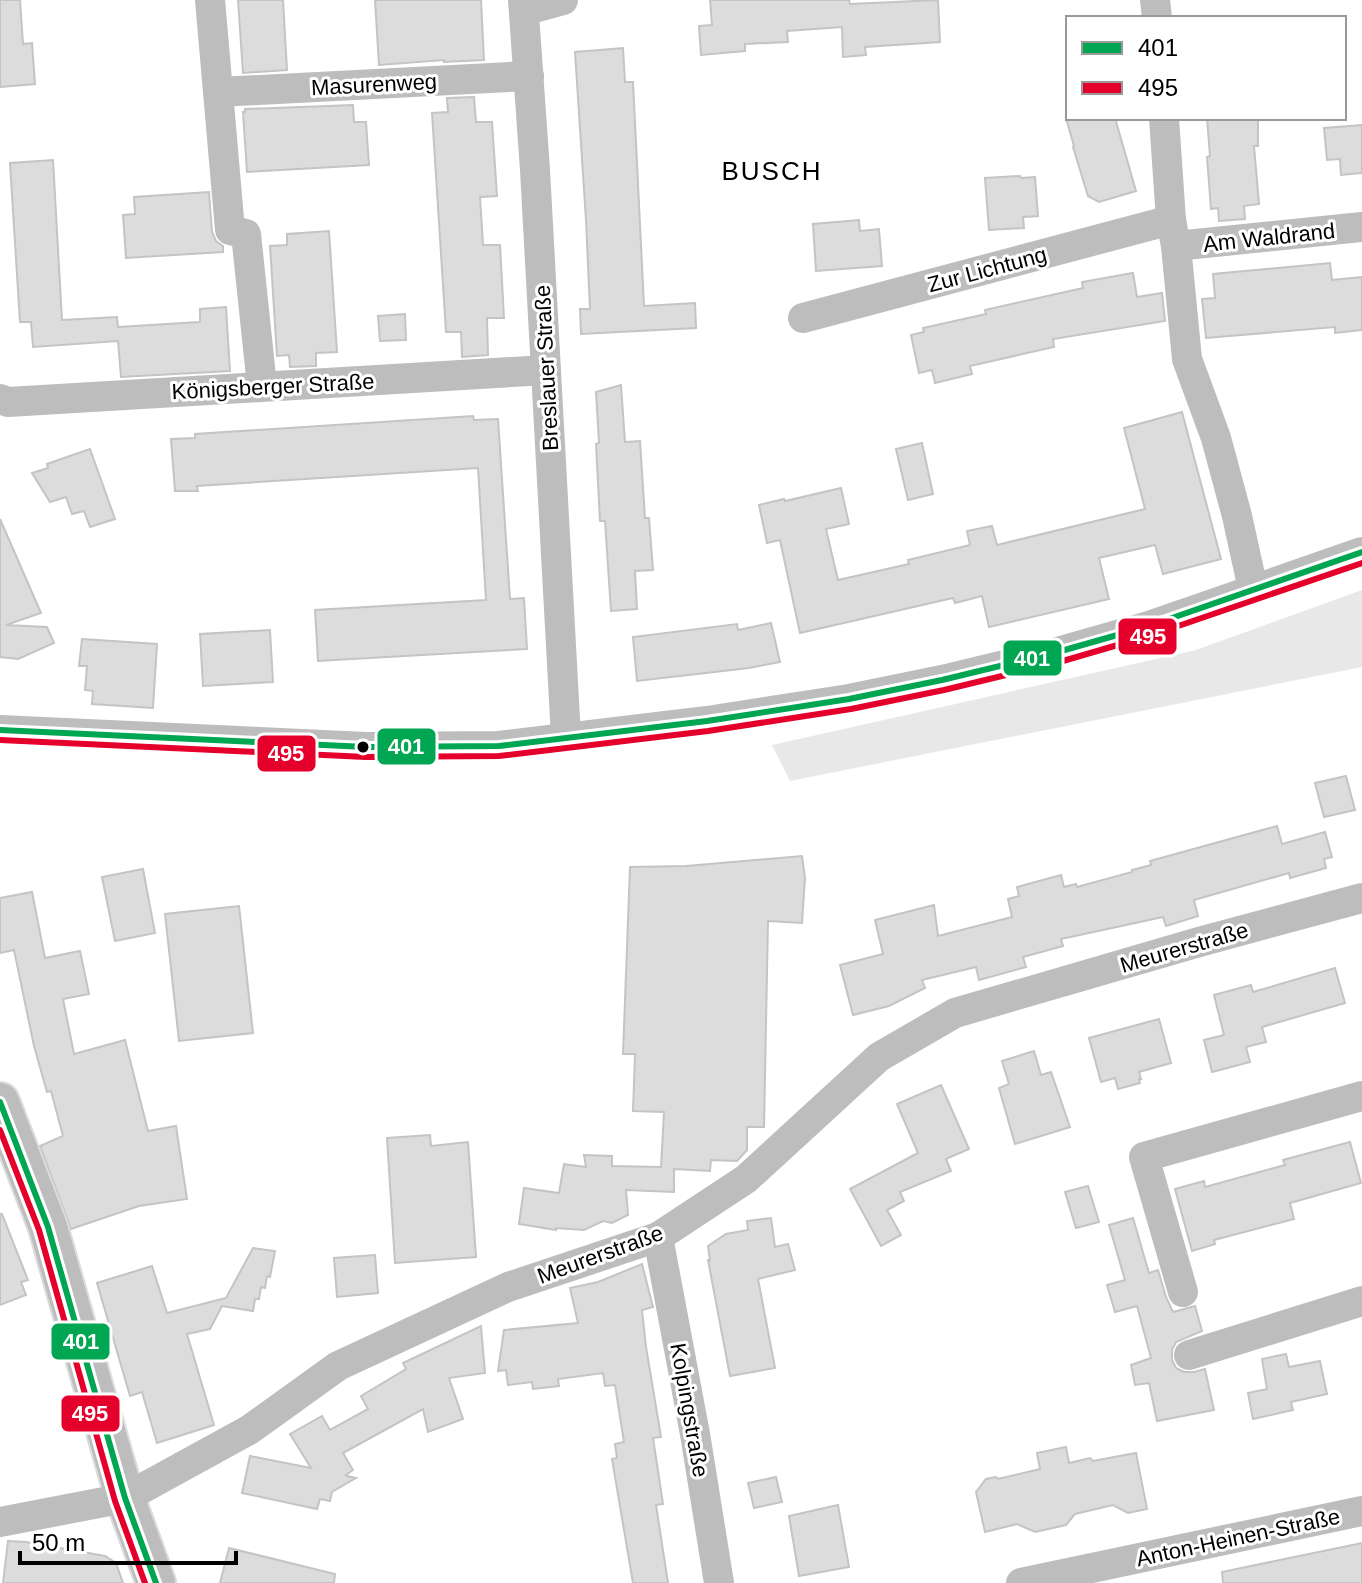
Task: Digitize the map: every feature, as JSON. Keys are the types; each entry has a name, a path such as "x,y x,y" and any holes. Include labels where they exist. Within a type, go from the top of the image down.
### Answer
{"main road":[{"path":"0,1102 48,1227 125,1498 156,1583"}],"street":[{"path":"210,0 230,230 246,234 262,386"},
{"path":"523,4 534,8 563,0"},
{"name":"Breslauer Straße","path":"523,4 566,737"},
{"name":"Masurenweg","path":"219,92 529,76"},
{"name":"Am Waldrand","path":"1164,120 1187,359 1216,438 1253,589"},
{"name":"Am Waldrand","path":"1174,233 1362,227"},
{"name":"Zur Lichtung","path":"803,318 1174,233"},
{"name":"Königsberger Straße","path":"0,399 8,402 546,370"},
{"path":"0,730 366,747 499,746 707,721 849,699 1054,653 1149,626 1362,552"},
{"name":"Meurerstraße","path":"0,1522 125,1498 249,1430 338,1366 508,1287 658,1237 746,1179 879,1057 955,1013 1362,898"},
{"path":"1183,1292 1144,1157 1362,1096"},
{"name":"Kolpingstraße","path":"658,1237 719,1583"},
{"path":"1189,1355 1362,1301"},
{"name":"Anton-Heinen-Straße","path":"1021,1583 1362,1511"}],"shaded area":[{"path":"1362,590 1362,667 790,781 772,745 1196,650"}],"building":[{"path":"0,0 20,0 23,44 32,43 35,84 0,87"},
{"path":"238,0 283,0 287,70 243,73"},
{"path":"375,0 481,0 484,60 379,65"},
{"path":"710,0 849,0 850,4 938,0 940,42 865,47 866,55 843,57 842,27 787,31 788,42 745,44 745,51 701,55 699,26 712,25"},
{"path":"623,48 625,82 633,82 644,306 695,303 696,328 581,334 580,309 590,309 575,52"},
{"path":"474,97 476,122 492,122 497,196 480,197 483,245 500,245 504,318 487,318 488,355 462,357 461,332 446,332 432,113 448,112 447,98"},
{"path":"353,105 354,122 366,122 369,165 247,172 245,109"},
{"path":"1067,120 1116,120 1136,191 1099,202 1088,196"},
{"path":"1207,120 1258,120 1258,146 1254,146 1259,204 1244,206 1245,219 1219,221 1218,208 1211,209 1207,157 1210,156"},
{"path":"1362,125 1362,173 1341,175 1340,159 1327,160 1324,128"},
{"path":"53,160 62,320 117,317 118,327 200,322 200,309 226,307 230,371 121,377 118,341 33,347 31,322 20,322 10,163"},
{"path":"1035,177 1038,216 1023,217 1024,228 989,230 985,178"},
{"path":"209,192 212,232 216,241 223,246 223,252 126,258 123,215 135,214 134,197"},
{"path":"859,220 860,231 879,229 882,266 816,271 813,224"},
{"path":"329,231 337,352 316,353 316,366 290,367 289,355 277,356 270,246 287,245 287,234"},
{"path":"1330,263 1332,280 1362,277 1362,330 1335,333 1335,327 1206,338 1202,299 1215,298 1213,274"},
{"path":"1133,273 1137,297 1162,293 1165,321 1053,339 1054,347 970,366 972,374 935,383 932,370 919,373 911,335 924,332 923,328 986,314 985,310 1083,288 1082,282"},
{"path":"405,314 406,340 380,341 378,316"},
{"path":"621,385 625,442 640,441 645,518 649,518 653,570 635,571 637,609 611,611 605,521 600,521 596,392"},
{"path":"1182,412 1221,559 1163,574 1155,545 1099,558 1109,599 989,627 982,596 955,603 953,598 800,633 780,540 767,543 759,505 841,488 849,524 826,529 838,580 909,564 908,560 970,545 967,531 992,526 997,545 1145,509 1124,428"},
{"path":"473,416 474,420 498,419 510,599 524,598 527,649 318,661 315,610 486,600 478,468 197,486 198,491 175,491 171,439 195,438 195,434"},
{"path":"922,443 933,494 908,500 896,449"},
{"path":"90,449 115,519 90,527 84,511 72,514 66,497 50,502 32,473 48,468 47,464"},
{"path":"0,519 41,613 6,625 47,627 54,643 18,659 0,657"},
{"path":"771,623 780,662 637,681 633,637 737,624 738,630"},
{"path":"270,630 273,682 203,686 200,634"},
{"path":"82,639 157,644 153,708 92,704 93,691 85,690 87,666 79,666"},
{"path":"1346,776 1355,810 1324,817 1315,783"},
{"path":"1277,826 1282,844 1325,832 1332,857 1324,859 1326,868 1290,878 1289,873 1194,900 1198,916 1166,926 1163,917 1061,939 1063,946 1023,957 1026,967 979,980 976,967 922,980 925,988 889,1006 853,1015 840,965 883,954 875,920 934,905 938,936 1012,917 1008,899 1019,896 1017,887 1061,875 1064,887 1076,884 1077,887 1132,872 1151,865 1150,861"},
{"path":"802,856 805,878 802,923 768,921 764,1127 747,1127 747,1150 737,1161 711,1160 710,1171 674,1169 674,1192 626,1190 628,1215 612,1223 603,1221 584,1230 556,1230 519,1224 524,1188 559,1193 564,1164 586,1167 584,1155 612,1156 612,1166 661,1167 664,1112 633,1111 635,1054 623,1054 630,867 686,866"},
{"path":"143,869 155,933 115,941 102,877"},
{"path":"32,892 45,958 80,951 89,994 63,999 74,1054 125,1040 148,1131 176,1126 187,1199 139,1206 71,1229 40,1146 63,1136 34,1046 14,950 0,953 0,898"},
{"path":"239,906 253,1033 179,1041 165,914"},
{"path":"1335,968 1345,1003 1262,1027 1266,1042 1246,1047 1250,1062 1212,1072 1204,1040 1224,1035 1214,995 1251,985 1253,992"},
{"path":"1159,1019 1171,1063 1139,1072 1140,1083 1118,1089 1115,1078 1101,1082 1089,1038"},
{"path":"1034,1051 1041,1075 1051,1072 1070,1127 1015,1144 999,1088 1009,1084 1002,1061"},
{"path":"941,1085 969,1149 946,1159 951,1171 900,1192 904,1201 887,1210 901,1235 881,1246 850,1189 918,1153 897,1104"},
{"path":"430,1135 431,1146 468,1142 476,1257 395,1263 387,1138"},
{"path":"1350,1142 1361,1183 1290,1203 1294,1219 1214,1240 1215,1244 1192,1251 1175,1189 1204,1181 1205,1187 1285,1165 1283,1160"},
{"path":"1088,1186 1099,1222 1076,1228 1065,1192"},
{"path":"0,1214 28,1280 21,1282 26,1295 0,1305"},
{"path":"771,1218 775,1247 788,1244 795,1270 758,1279 775,1368 730,1376 708,1246 726,1234 748,1230 747,1221"},
{"path":"1133,1218 1149,1273 1158,1270 1173,1312 1195,1306 1202,1331 1176,1342 1172,1360 1176,1368 1184,1372 1205,1369 1214,1410 1157,1421 1149,1383 1135,1385 1131,1365 1151,1358 1137,1306 1115,1312 1107,1285 1125,1280 1109,1225"},
{"path":"253,1248 275,1251 270,1277 267,1276 265,1288 261,1287 259,1299 255,1299 253,1311 222,1306 210,1329 187,1334 214,1425 157,1443 142,1392 130,1396 97,1283 152,1266 167,1313 226,1298"},
{"path":"375,1255 378,1293 337,1297 334,1258"},
{"path":"642,1264 653,1307 642,1310 661,1437 653,1438 663,1504 656,1505 668,1583 633,1583 612,1459 617,1458 615,1444 624,1442 615,1385 605,1386 603,1373 558,1379 559,1386 533,1389 532,1382 508,1385 506,1370 498,1371 504,1330 578,1323 570,1288 598,1282"},
{"path":"481,1326 485,1373 449,1378 463,1419 428,1432 423,1409 343,1453 353,1470 346,1475 356,1478 332,1492 330,1501 320,1499 317,1509 242,1493 250,1456 311,1468 290,1434 322,1416 330,1430 368,1409 361,1396 406,1369 403,1363"},
{"path":"1286,1354 1289,1367 1320,1361 1327,1394 1291,1402 1293,1410 1253,1419 1248,1393 1267,1389 1262,1359"},
{"path":"1066,1447 1069,1463 1136,1453 1147,1509 1128,1513 1113,1505 1075,1514 1066,1525 1035,1532 1017,1524 985,1532 976,1492 986,1479 1040,1469 1037,1453"},
{"path":"776,1477 782,1502 754,1508 748,1483"},
{"path":"838,1505 849,1567 799,1576 789,1516"},
{"path":"8,1541 105,1556 116,1563 123,1583 3,1583"},
{"path":"1362,1543 1362,1583 1223,1583 1222,1572"},
{"path":"229,1548 335,1574 334,1583 220,1583"}],"transit line":[{"name":"401","path":"0,730 366,747 499,746 707,721 849,699 1054,653 1149,626 1362,552"},
{"name":"495","path":"0,740 366,757 499,756 708,731 851,709 1056,663 1152,635 1362,563"},
{"name":"401","path":"0,1102 48,1227 125,1498 156,1583"},
{"name":"495","path":"0,1130 39,1230 115,1501 145,1583"}],"district":[{"name":"BUSCH","path":"772,171"}]}
